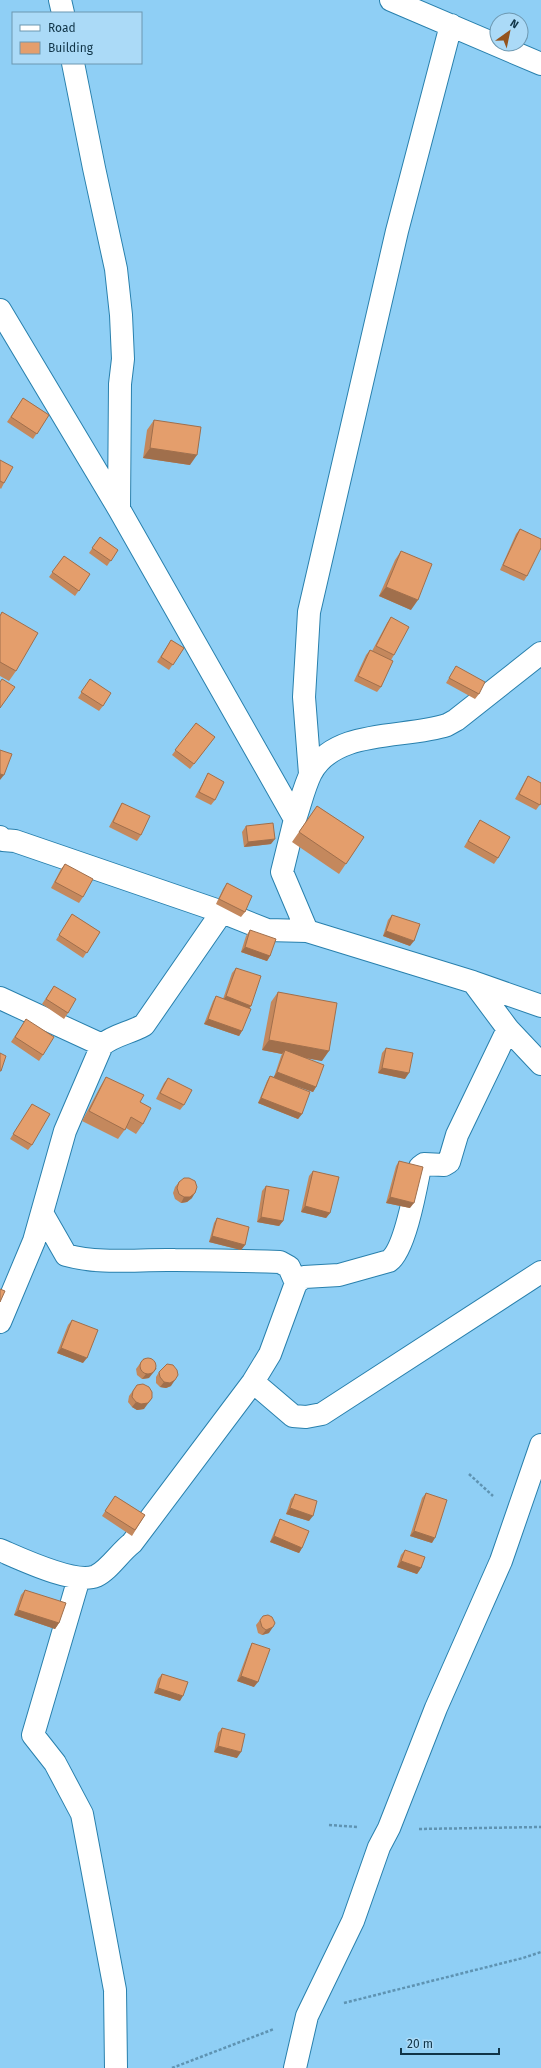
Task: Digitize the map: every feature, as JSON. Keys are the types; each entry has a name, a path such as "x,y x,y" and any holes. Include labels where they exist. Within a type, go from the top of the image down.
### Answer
{"street":[{"path":"60,0 62,12"},
{"path":"391,0 541,64"},
{"path":"310,774 304,698 309,612 397,231 451,26"},
{"path":"73,64 116,269 121,315 123,359 120,384 119,509"},
{"path":"0,310 119,509 295,820"},
{"path":"307,931 282,872 295,820 310,774 319,761 326,754 347,743 447,725 456,720 541,653"},
{"path":"1,843 15,841 222,912 267,930 307,931 472,982 541,1006"},
{"path":"0,1322 32,1248 65,1131 102,1045 110,1039 134,1030 144,1024 222,912"},
{"path":"472,982 508,1029 541,1064"},
{"path":"0,998 102,1045"},
{"path":"0,1550 48,1570 79,1578 96,1576 117,1559 124,1549 132,1543 253,1382 270,1354 296,1283 304,1277 339,1275 389,1261 394,1257 402,1243 406,1231 420,1167 424,1164 444,1165 449,1162 457,1135 508,1029"},
{"path":"42,1213 66,1255 94,1261 176,1260 280,1262 289,1267 296,1283"},
{"path":"253,1382 293,1416 306,1417 322,1414 541,1272"},
{"path":"295,2068 307,2016 353,1921 379,1847 389,1828 436,1708 501,1561 541,1445"},
{"path":"79,1578 33,1735 55,1763 82,1814 115,1990 116,2068"}],"path":[{"path":"329,1825 420,1829 541,1827"},
{"path":"172,2068 332,2006 523,1958 541,1952"}],"building":[{"path":"23,398 49,415 37,434 11,417"},
{"path":"154,420 201,427 197,455 150,448"},
{"path":"0,460 13,467 4,483 0,481"},
{"path":"520,529 541,539 541,548 527,576 503,565"},
{"path":"100,537 118,550 111,561 92,548"},
{"path":"401,551 432,564 418,600 386,587"},
{"path":"64,556 90,574 79,591 52,572"},
{"path":"2,612 38,633 16,671 0,662 0,616"},
{"path":"391,617 409,627 394,655 376,646"},
{"path":"171,640 184,648 173,665 161,657"},
{"path":"370,650 393,661 381,687 358,676"},
{"path":"456,666 485,682 479,694 449,678"},
{"path":"2,679 15,687 0,708 0,682"},
{"path":"90,679 111,693 103,706 81,692"},
{"path":"196,723 215,737 194,764 175,750"},
{"path":"0,750 12,754 4,775 0,774"},
{"path":"208,773 224,782 215,800 199,792"},
{"path":"528,776 541,783 540,805 519,794"},
{"path":"122,803 150,816 141,835 113,822"},
{"path":"317,806 364,837 346,864 299,832"},
{"path":"480,820 510,837 498,858 468,841"},
{"path":"273,823 275,839 248,842 246,826"},
{"path":"65,864 93,879 83,897 55,882"},
{"path":"227,883 252,896 245,912 219,899"},
{"path":"72,914 100,932 87,953 59,935"},
{"path":"392,915 420,924 414,941 386,931"},
{"path":"250,930 276,939 270,956 245,947"},
{"path":"236,968 261,976 251,1006 226,996"},
{"path":"54,986 76,999 68,1013 46,999"},
{"path":"278,992 337,1003 329,1051 269,1040"},
{"path":"216,996 251,1009 242,1031 208,1019"},
{"path":"26,1019 54,1037 43,1055 15,1037"},
{"path":"386,1048 413,1053 409,1073 382,1068"},
{"path":"285,1050 324,1065 316,1087 277,1072"},
{"path":"0,1053 6,1056 1,1071 0,1071"},
{"path":"270,1076 310,1092 302,1114 261,1098"},
{"path":"106,1077 144,1095 140,1102 151,1108 143,1124 131,1117 125,1130 89,1111"},
{"path":"168,1078 192,1090 184,1105 160,1093"},
{"path":"32,1104 50,1114 32,1145 13,1134"},
{"path":"399,1161 423,1167 414,1203 390,1197"},
{"path":"313,1171 339,1177 330,1213 305,1206"},
{"path":"184,1178 189,1178 195,1181 197,1187 195,1193 190,1197 184,1197 179,1194 177,1188 179,1182"},
{"path":"266,1186 289,1190 283,1221 261,1217"},
{"path":"217,1218 249,1227 245,1245 212,1236"},
{"path":"0,1289 5,1291 0,1302"},
{"path":"72,1320 98,1330 87,1358 61,1348"},
{"path":"145,1358 151,1358 156,1363 154,1372 151,1374 145,1374 140,1369 140,1363"},
{"path":"167,1364 173,1365 177,1370 178,1375 175,1380 170,1383 164,1382 160,1377 159,1372"},
{"path":"143,1384 149,1387 152,1392 152,1398 148,1403 141,1404 136,1402 132,1397 133,1391 137,1385"},
{"path":"426,1493 447,1500 435,1538 414,1531"},
{"path":"295,1494 317,1501 313,1516 290,1508"},
{"path":"115,1496 145,1515 135,1530 105,1511"},
{"path":"280,1519 309,1531 302,1548 274,1536"},
{"path":"405,1550 425,1557 421,1568 401,1561"},
{"path":"25,1590 66,1603 59,1623 18,1610"},
{"path":"268,1615 272,1617 275,1623 273,1627 266,1630 262,1627 260,1620 263,1616"},
{"path":"252,1643 270,1649 258,1682 241,1676"},
{"path":"162,1674 188,1682 183,1696 158,1688"},
{"path":"222,1728 245,1734 241,1752 218,1746"}]}
